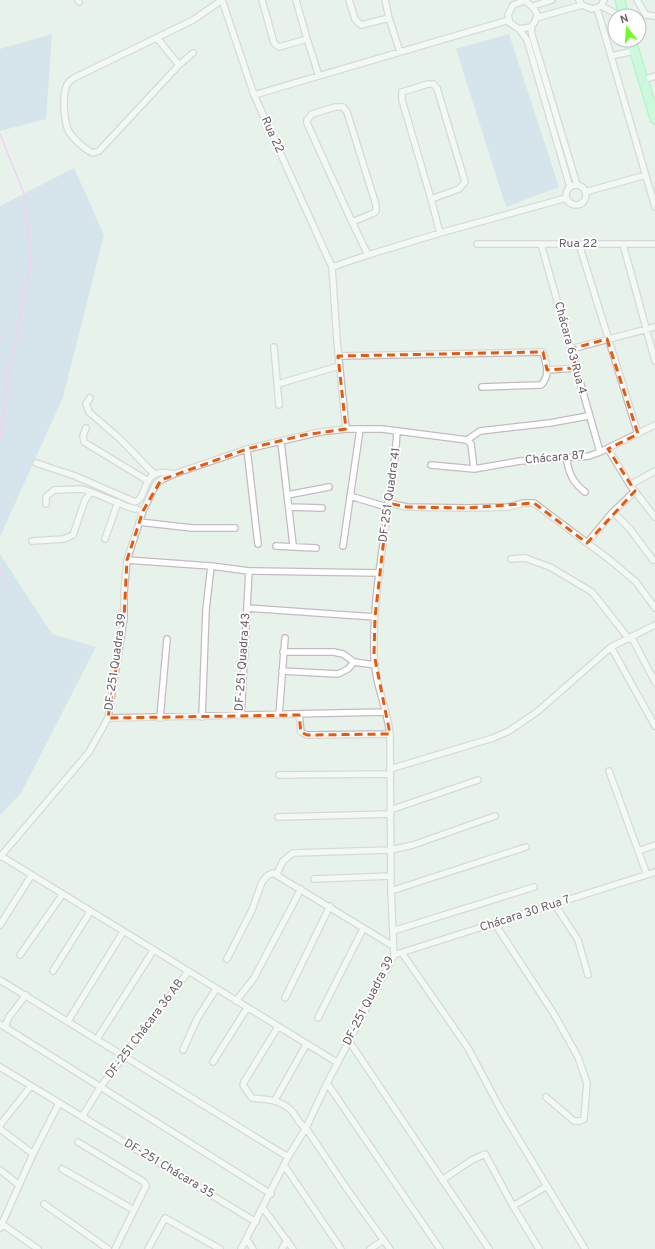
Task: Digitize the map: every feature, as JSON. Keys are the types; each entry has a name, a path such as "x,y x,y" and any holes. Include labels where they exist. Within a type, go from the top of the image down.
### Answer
{"main road":[{"path":"633,48 655,119"}],"street":[{"path":"193,53 179,65 99,151 93,153 90,151 76,140 69,131 64,102 68,83 74,78 193,20 222,0"},
{"name":"Rua 22","path":"222,0 254,95 332,267"},
{"path":"262,0 274,43 277,46 279,47 308,39"},
{"path":"296,0 319,76"},
{"path":"349,0 355,19 361,26 389,18"},
{"path":"385,0 400,52"},
{"path":"533,6 552,0"},
{"path":"604,0 599,7 611,56 655,207"},
{"path":"636,0 646,15 655,16"},
{"path":"570,187 527,40 519,30 512,26 508,20 508,15 513,2 524,1 533,6 536,11 536,18 531,27 532,35 577,185"},
{"path":"536,18 581,3 592,9 599,7 607,10"},
{"path":"254,95 508,20"},
{"path":"519,30 531,27"},
{"path":"157,38 179,65"},
{"path":"611,56 634,51"},
{"path":"643,80 655,76"},
{"path":"431,199 459,190 465,182 436,88 433,84 428,84 402,92 402,100 440,233"},
{"path":"352,222 374,213 376,211 376,205 347,112 342,107 336,107 312,114 307,120 307,123 352,222 368,255"},
{"path":"585,192 646,175"},
{"path":"577,185 582,187 586,197 584,202 579,205 569,202 566,198 566,194 570,187 577,185"},
{"path":"346,429 338,356 332,267 440,233 566,198"},
{"name":"Rua 22","path":"477,244 655,244"},
{"name":"Chácara 63 Rua 4","path":"541,244 571,349 588,416 600,452"},
{"path":"579,244 607,339 638,434"},
{"path":"623,244 645,329 655,361"},
{"path":"571,349 655,327"},
{"path":"274,347 279,405"},
{"path":"338,356 543,352 547,370 546,380 540,385 482,388"},
{"path":"278,384 339,366"},
{"path":"547,370 576,368"},
{"path":"90,398 86,404 89,412 118,438 154,474"},
{"path":"467,440 480,431 550,423 588,416"},
{"name":"Chácara 87","path":"430,465 474,469 520,461 589,456 608,449 655,425"},
{"path":"86,428 83,436 84,442 148,481"},
{"name":"DF-251 Quadra 41","path":"247,450 304,435 346,429 397,430 396,457 388,505 375,617 375,665 386,712"},
{"path":"343,546 360,429"},
{"path":"397,430 467,440 471,444 474,469"},
{"path":"281,442 293,545"},
{"path":"608,449 634,491 655,517"},
{"path":"247,450 258,544"},
{"name":"DF-251 Quadra 39","path":"0,856 88,752 108,718 124,618 124,587 128,560 143,511 156,484 160,480 174,474 247,450"},
{"path":"566,457 570,476 576,485 585,492"},
{"path":"36,463 82,479 135,502 140,500 148,481 154,474 162,472 174,474"},
{"path":"630,485 655,471"},
{"path":"287,495 330,487"},
{"path":"46,504 46,497 54,490 82,490 143,511"},
{"path":"587,544 613,512 634,491"},
{"path":"32,541 64,539 74,535 85,500 91,492"},
{"path":"350,496 388,505 407,507 466,508 508,507 524,503 534,504 636,582 655,608"},
{"path":"104,539 118,502"},
{"path":"289,507 322,508"},
{"path":"613,512 630,529 653,560"},
{"path":"139,522 192,528 235,528"},
{"path":"276,546 293,545 316,548"},
{"path":"511,559 525,558 544,565 592,592 631,638 655,682"},
{"path":"128,560 211,566 249,571 380,573"},
{"path":"202,717 206,610 211,566"},
{"name":"DF-251 Quadra 43","path":"108,718 241,716 249,571"},
{"path":"247,608 375,617"},
{"path":"279,775 390,772 493,738 509,731 537,712 610,647 655,625"},
{"path":"279,715 284,638"},
{"path":"160,718 167,639"},
{"path":"610,647 655,726"},
{"path":"283,652 334,652 343,654 354,662 375,665"},
{"path":"282,671 338,674 348,669 354,662"},
{"path":"241,716 386,712"},
{"name":"DF-251 Quadra 39","path":"241,1249 247,1240 288,1157 306,1128 327,1083 394,955 391,891 390,734 386,712"},
{"path":"299,715 302,734 390,734"},
{"path":"609,771 647,875"},
{"path":"278,817 390,812 478,780"},
{"path":"277,874 283,861 293,853 391,850 414,845 495,816"},
{"path":"638,851 655,845"},
{"path":"391,891 526,846"},
{"path":"0,856 30,876 306,1045 338,1063"},
{"name":"Chácara 30 Rua 7","path":"394,955 655,872"},
{"path":"227,959 252,910 262,882 270,874 277,874 330,906 363,929 393,946"},
{"path":"0,925 30,876"},
{"path":"314,879 391,876"},
{"path":"393,931 534,887"},
{"path":"236,1002 254,978 301,889"},
{"path":"20,955 62,895"},
{"path":"555,905 578,940 588,974"},
{"path":"285,998 330,906"},
{"path":"53,971 90,912"},
{"path":"495,924 554,1014 578,1058 587,1083 584,1119 574,1121 546,1097"},
{"path":"318,1018 363,929"},
{"path":"68,1021 122,932"},
{"path":"98,1039 153,951"},
{"path":"402,953 468,1048 501,1110 585,1249"},
{"name":"DF-251 Chácara 36 AB","path":"3,1025 101,1086 188,972"},
{"path":"0,980 125,1055 288,1157"},
{"path":"183,1050 197,1019 216,989"},
{"path":"3,1025 26,995"},
{"path":"213,1062 247,1008"},
{"path":"278,1027 243,1084 252,1098 275,1100 291,1110 299,1122 306,1128 390,1249"},
{"path":"349,1041 489,1249"},
{"path":"275,1100 306,1045"},
{"name":"DF-251 Chácara 35","path":"0,1067 256,1222"},
{"path":"327,1083 440,1249"},
{"path":"0,1125 31,1086"},
{"path":"82,1117 101,1086 270,1194"},
{"path":"38,1249 2,1222 33,1154 59,1103"},
{"path":"0,1129 33,1154"},
{"path":"78,1142 144,1182 146,1188 115,1249"},
{"path":"442,1180 472,1160 485,1154 513,1206 539,1249"},
{"path":"284,1165 341,1249"},
{"path":"62,1168 134,1210"},
{"path":"0,1170 19,1185"},
{"path":"513,1206 547,1186"},
{"path":"44,1204 108,1249"},
{"path":"263,1208 293,1249"},
{"path":"148,1249 165,1218 220,1249"},
{"path":"247,1240 253,1249"},
{"path":"282,1249 287,1240"},
{"path":"370,1249 384,1240"}],"highlighted area":[{"path":"607,339 638,434 608,449 635,491 587,543 534,503 466,508 407,507 388,503 375,617 374,654 390,734 307,735 301,732 299,715 108,718 124,618 127,560 143,511 161,480 247,449 304,435 346,429 338,356 543,352 547,370 576,368 571,349"}],"shaded area":[{"path":"52,34 46,119 0,131 0,49"},
{"path":"509,34 559,187 506,207 456,49"},
{"path":"74,168 104,235 63,397 0,537 0,206"},
{"path":"0,554 52,634 96,647 21,793 0,815"}],"waterway":[{"path":"0,134 25,196 31,262 9,373 0,437"},
{"path":"0,568 7,588"}]}
